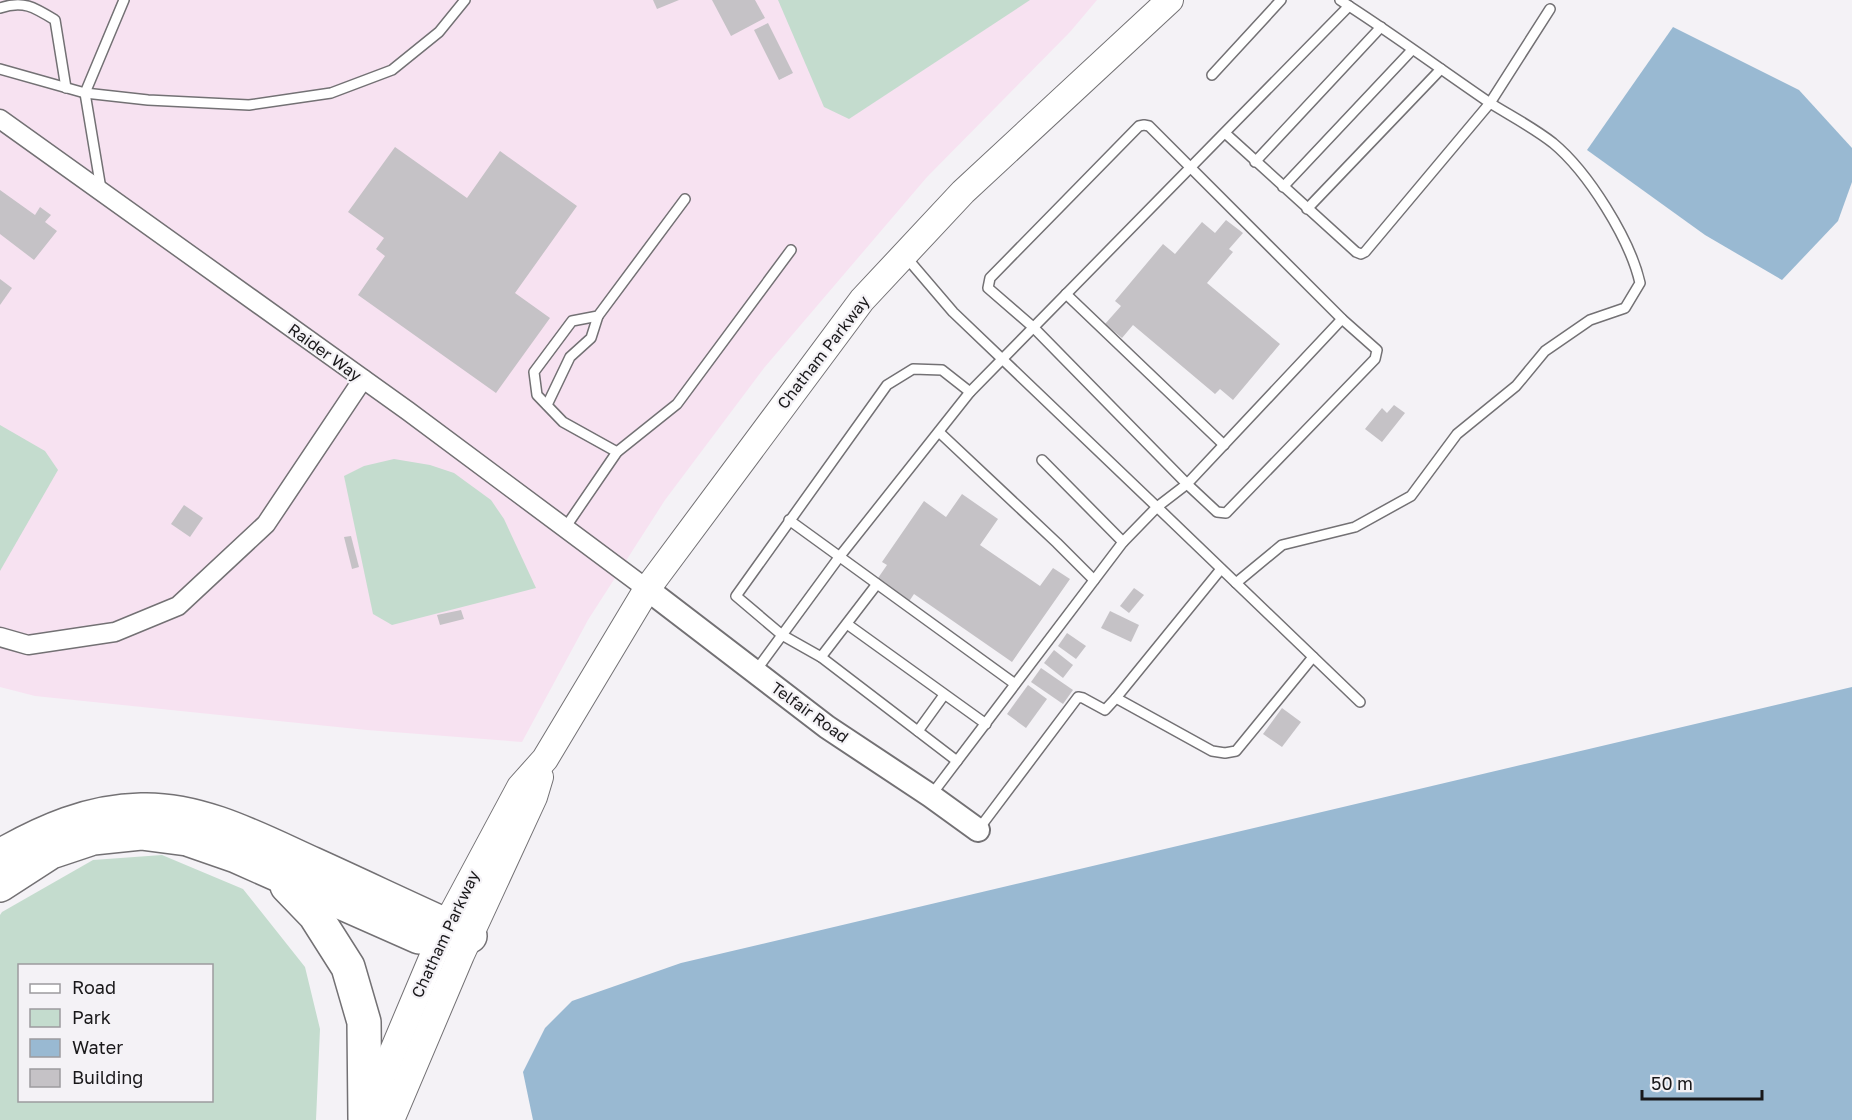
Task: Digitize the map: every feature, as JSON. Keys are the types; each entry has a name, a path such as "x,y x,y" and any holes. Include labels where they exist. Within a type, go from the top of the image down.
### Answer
{"highway":[{"path":"0,856 47,831 110,812 143,810 183,814 221,825 264,842 454,940"},
{"path":"0,885 51,852 93,838 141,833 187,839 454,940"},
{"path":"236,856 288,886 315,915 348,967 364,1022 374,1119"}],"main road":[{"name":"Chatham Parkway","path":"374,1119 454,940 534,797 545,759 647,589 861,300 963,192 1169,0"}],"street":[{"name":"Raider Way","path":"0,119 363,379 647,589"},
{"path":"0,638 28,645 116,632 178,606 266,525 363,379"},
{"name":"Telfair Road","path":"647,589 827,727 978,830"}],"lane":[{"path":"0,69 85,93 148,100 249,105 331,93 392,70 439,32 465,0"},
{"path":"1212,75 1281,0"},
{"path":"1236,583 1282,545 1355,527 1411,496 1457,434 1516,386 1545,351 1590,320 1624,308 1640,283 1635,263 1594,188 1553,144 1340,0"},
{"path":"0,8 12,1 28,3 55,20 66,88"},
{"path":"101,191 85,93 124,1"},
{"path":"755,672 840,556 970,392 1349,6"},
{"path":"1225,133 1282,187 1361,254 1490,103 1550,9"},
{"path":"1255,162 1381,27"},
{"path":"1282,187 1412,50"},
{"path":"1307,209 1441,69"},
{"path":"1139,126 1149,126 1342,319 1377,350 1375,359 1226,513 1217,512 1187,484 1033,327 988,288 990,278 1139,126"},
{"path":"547,405 570,357 591,338 598,316 685,199"},
{"path":"565,528 617,452 677,404 791,250"},
{"path":"904,255 953,312 1360,702"},
{"path":"1066,294 1224,445"},
{"path":"598,316 572,321 534,372 537,395 563,422 617,452"},
{"path":"931,796 1123,542 1157,507 1187,484 1342,319"},
{"path":"957,760 821,657 782,634 736,596 887,386 913,369 942,370 970,392"},
{"path":"939,432 1094,580"},
{"path":"1042,460 1123,542"},
{"path":"789,520 1015,684"},
{"path":"978,830 1078,697 1105,710 1221,569"},
{"path":"821,657 878,584"},
{"path":"847,624 986,724"},
{"path":"1116,698 1212,751 1226,753 1236,751 1313,657"},
{"path":"918,731 944,695"}],"shaded area":[{"path":"0,0 1097,0 1070,32 927,177 764,368 665,500 588,620 522,742 367,730 35,696 0,687"}],"green space":[{"path":"778,0 1030,0 849,119 824,107"},
{"path":"0,425 45,451 58,470 0,571"},
{"path":"394,459 430,465 454,473 491,500 504,519 536,588 392,625 373,614 344,476 364,466"},
{"path":"162,855 243,889 305,967 320,1029 316,1120 0,1120 0,915 93,860"}],"water":[{"path":"1673,27 1799,90 1852,148 1852,182 1838,221 1782,280 1705,235 1587,150"},
{"path":"1852,687 1852,1120 533,1120 523,1072 545,1028 572,1001 681,963"}],"building":[{"path":"653,0 679,0 657,9"},
{"path":"712,0 755,0 765,18 731,36"},
{"path":"768,23 793,73 779,80 754,30"},
{"path":"395,147 467,198 500,151 577,206 515,293 550,318 496,393 358,295 385,256 376,249 384,238 348,212"},
{"path":"0,190 35,215 40,207 51,215 45,222 57,231 34,260 0,234"},
{"path":"1226,220 1243,233 1229,249 1233,252 1207,283 1280,344 1233,400 1220,389 1215,394 1133,325 1122,338 1105,324 1121,306 1115,301 1163,244 1175,254 1202,222 1215,233"},
{"path":"0,279 12,288 0,305"},
{"path":"1394,405 1405,413 1382,442 1365,429 1382,408 1387,413"},
{"path":"962,494 998,519 980,545 1040,586 1053,568 1070,579 1012,662 914,594 908,603 876,581 887,565 882,562 924,501 946,517"},
{"path":"184,505 203,518 190,537 171,524"},
{"path":"351,536 359,567 352,569 344,537"},
{"path":"1134,588 1144,595 1129,613 1120,606"},
{"path":"461,610 464,619 440,625 437,615"},
{"path":"1110,611 1139,625 1131,642 1101,628"},
{"path":"1067,633 1086,646 1076,659 1058,646"},
{"path":"1054,650 1073,665 1063,678 1044,663"},
{"path":"1041,668 1073,690 1063,704 1031,682"},
{"path":"1028,685 1047,699 1026,728 1007,714"},
{"path":"1282,708 1301,722 1282,747 1263,734"}]}
